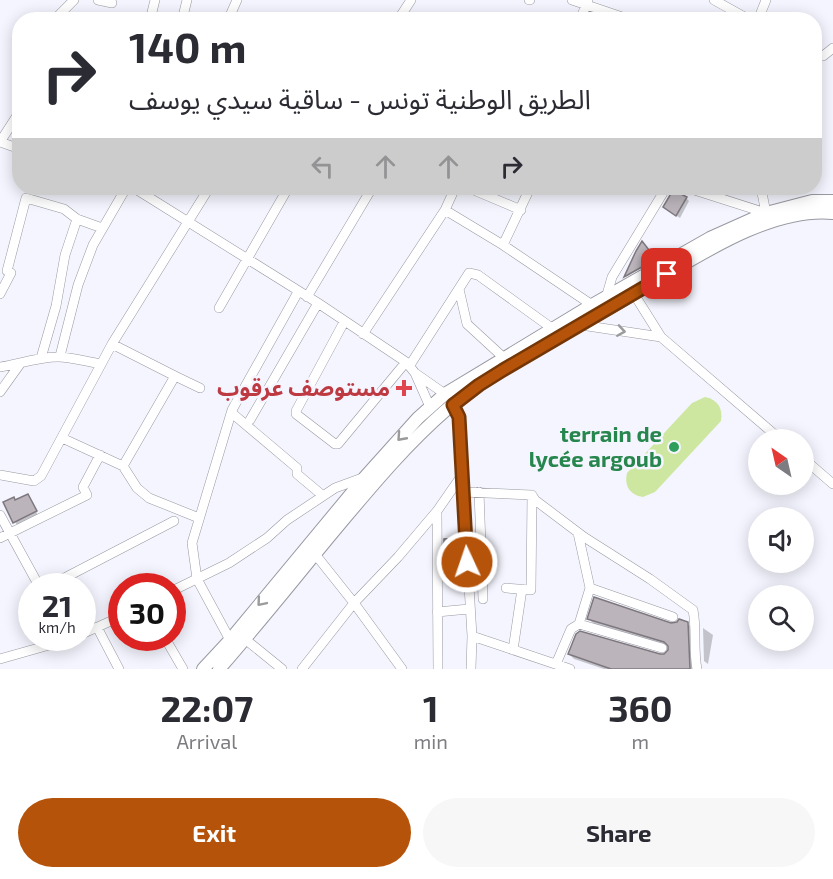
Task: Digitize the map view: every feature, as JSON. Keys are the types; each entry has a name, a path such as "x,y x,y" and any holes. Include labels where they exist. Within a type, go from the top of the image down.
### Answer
{"main road":[{"path":"219,669 390,465 425,429 553,328 710,238 766,213 812,201 833,201"},
{"path":"203,669 230,640 365,477 444,394 504,358 521,354 581,325 717,245 765,223 791,215 833,213"}],"street":[{"path":"62,12 74,0"},
{"path":"98,0 112,3"},
{"path":"572,0 587,2 611,12"},
{"path":"714,0 736,12"},
{"path":"0,142 12,123"},
{"path":"60,356 78,285 102,228 122,195"},
{"path":"145,195 318,303 408,363 416,373 444,394"},
{"path":"0,475 34,481 41,476 112,344 204,195"},
{"path":"219,309 284,195"},
{"path":"230,640 197,579 192,543 231,410 302,294 367,195"},
{"path":"363,333 445,210 452,195"},
{"path":"486,195 521,210"},
{"path":"503,245 527,195"},
{"path":"606,298 612,278 661,195"},
{"path":"710,195 766,213 762,195"},
{"path":"0,294 11,273 7,271 26,198 64,209 77,219 102,228"},
{"path":"445,210 503,245 592,305"},
{"path":"41,358 56,306 65,255 77,219"},
{"path":"344,322 296,411 335,444 338,444 408,363 466,276 472,273 553,328"},
{"path":"459,289 468,324 504,358"},
{"path":"634,294 661,337 768,429"},
{"path":"250,420 318,303"},
{"path":"581,325 661,337"},
{"path":"112,344 200,388"},
{"path":"0,367 60,356 101,364"},
{"path":"0,392 20,364"},
{"path":"416,373 430,407"},
{"path":"123,466 175,376"},
{"path":"453,405 459,417 472,636 471,669"},
{"path":"231,410 297,468 297,474 322,495"},
{"path":"62,438 123,466 136,488 149,498 200,518"},
{"path":"0,538 87,495 83,487 100,455"},
{"path":"814,468 833,484"},
{"path":"302,669 354,603 398,557 437,511 462,475"},
{"path":"186,584 229,563 267,538 287,520 322,495 345,483 365,477"},
{"path":"463,492 532,495 578,533 650,579 693,610 696,624 697,669"},
{"path":"479,492 483,599"},
{"path":"506,588 531,590 532,495"},
{"path":"437,511 438,669"},
{"path":"0,515 32,573"},
{"path":"74,573 174,521"},
{"path":"556,664 572,629 579,624 590,588 578,533"},
{"path":"315,554 402,669"},
{"path":"590,588 673,617"},
{"path":"513,650 522,589"},
{"path":"438,612 469,609"},
{"path":"108,622 97,627 118,669"},
{"path":"579,624 662,648"},
{"path":"472,636 570,669"},
{"path":"245,639 282,669"},
{"path":"0,659 27,651"},
{"path":"173,651 183,669"}],"green space":[{"name":"terrain de lycée argoub","path":"705,397 719,405 721,421 655,492 643,497 631,492 626,482 627,473 692,403"}],"building":[{"path":"670,195 687,197 676,216 663,207"},
{"path":"642,241 656,259 624,277 636,251"},
{"path":"28,494 37,511 13,523 3,502"},
{"path":"459,538 460,552 444,554 444,539"},
{"path":"594,597 671,623 679,619 688,622 690,669 611,669 568,654 576,634 580,631 660,654 668,650 664,642 587,619"}],"place":[{"name":"مستوصف عرقوب","path":"404,388"},
{"name":"terrain de lycée argoub","path":"674,447"}],"route":[{"path":"467,562 459,417 453,405 503,370 667,274"}]}
